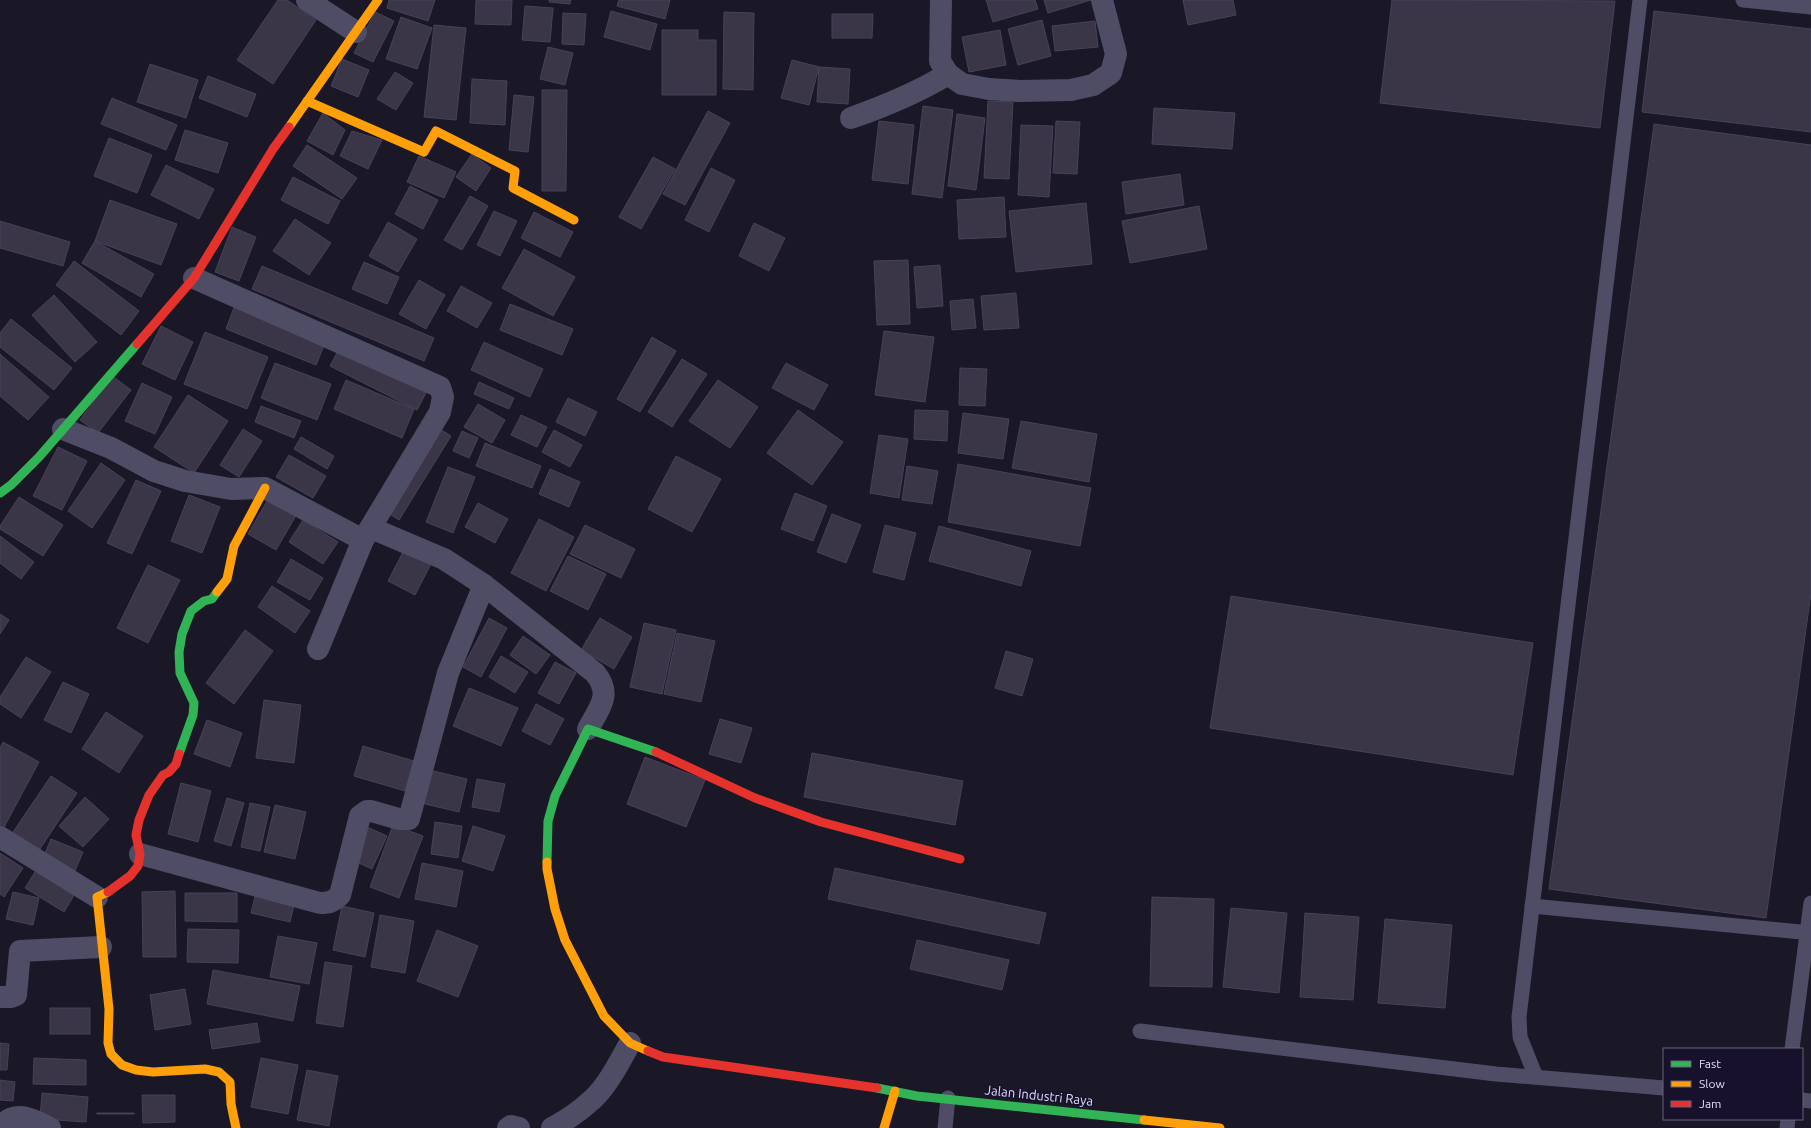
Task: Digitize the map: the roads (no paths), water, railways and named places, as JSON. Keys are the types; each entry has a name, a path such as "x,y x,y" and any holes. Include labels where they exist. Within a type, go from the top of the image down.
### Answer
{"street":[{"path":"307,0 356,32"},
{"path":"0,493 11,485 63,429 194,278 273,149 378,0"},
{"path":"941,0 940,61 948,74 962,84 989,89 1020,91 1071,90 1093,85 1111,73 1116,54 1102,0"},
{"path":"851,118 896,102 925,88 948,74"},
{"path":"307,101 424,152 436,131 515,171 513,188 574,220"},
{"path":"194,278 440,387 443,397 440,412 367,534 318,649"},
{"path":"63,429 111,448 154,471 185,481 231,489 265,488 367,534 444,559 484,585 595,673 603,682 605,691 602,702 555,796 548,821 547,869 555,909 565,940 604,1016 630,1043 614,1070 594,1098 572,1116 552,1128"},
{"path":"97,897 115,888 130,876 138,866 140,854 136,835 149,795 162,775 169,772 176,764 193,715 194,703 180,673 178,652 182,634 191,611 204,601 212,599 227,579 234,546 265,488"},
{"path":"140,854 320,903 330,903 336,900 340,895 360,816 367,811 371,811 399,819 409,819 448,673 484,585"},
{"path":"588,729 654,750 755,798 821,822 960,859"},
{"path":"0,837 97,897 100,913 101,947 109,1010 108,1043 110,1053 117,1063 138,1072 211,1069 224,1074 231,1082 231,1104 236,1128"},
{"path":"0,997 11,997 16,995 20,951 101,947"},
{"name":"Jalan Industri Raya","path":"630,1043 663,1057 895,1091 917,1096 948,1098 1220,1128"},
{"path":"884,1128 895,1091"},
{"path":"2,1128 9,1120 24,1117 31,1118 50,1128"},
{"path":"508,1128 511,1126 519,1128"}],"lane":[{"path":"1536,1077 1520,1037 1519,1017 1640,0"},
{"path":"1743,0 1811,7"},
{"path":"1792,1048 1809,933 1811,903"},
{"path":"1532,906 1809,933"},
{"path":"1140,1031 1496,1074 1663,1088"},
{"path":"945,1128 948,1098"}]}
